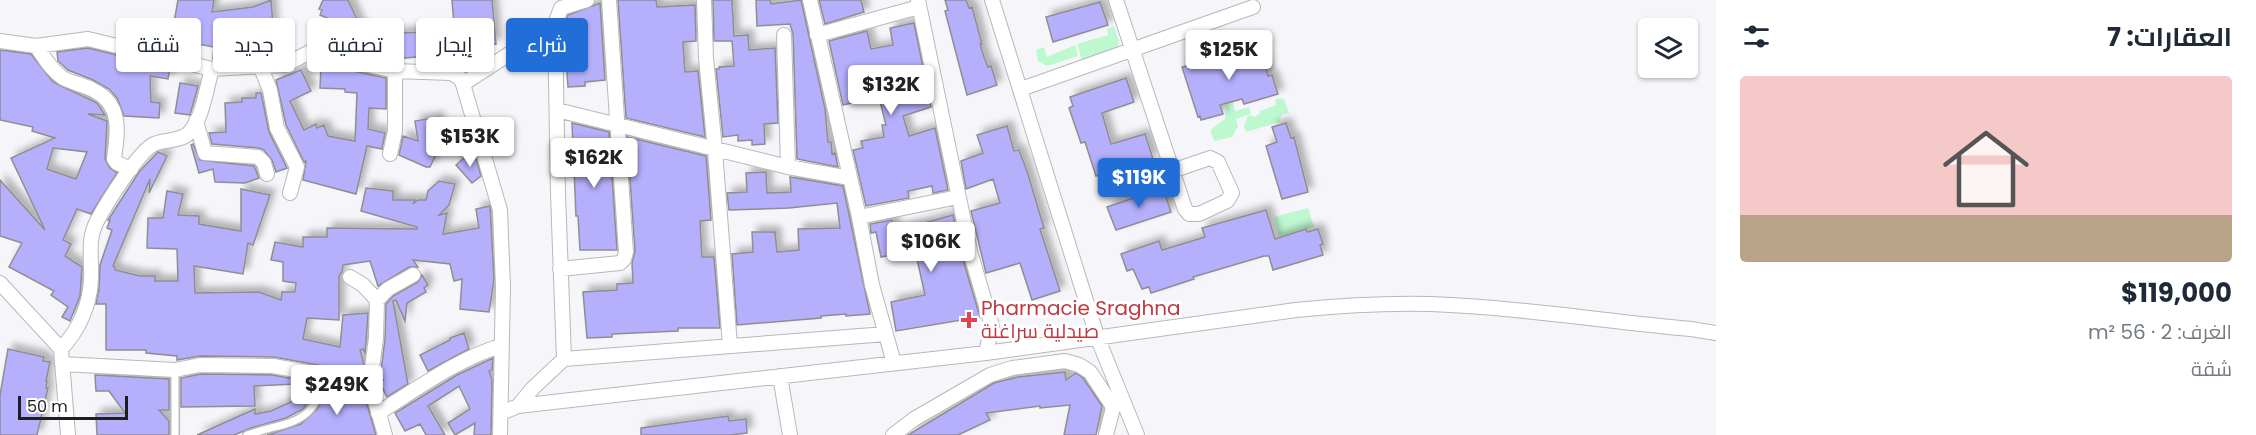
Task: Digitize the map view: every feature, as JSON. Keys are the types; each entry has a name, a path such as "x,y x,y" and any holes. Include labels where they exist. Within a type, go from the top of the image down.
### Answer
{"street":[{"path":"557,18 561,8 587,0"},
{"path":"560,268 620,263 626,252 609,0"},
{"path":"704,0 706,58 730,346"},
{"path":"810,0 872,285 894,363"},
{"path":"992,0 1098,339 1137,435"},
{"path":"1116,0 1172,171 1188,214 1199,214 1227,201 1232,193 1218,162 1214,159 1210,158 1172,171"},
{"path":"817,35 919,4 970,251 992,326 987,353"},
{"path":"1021,89 1253,7"},
{"path":"784,35 788,167"},
{"path":"0,41 36,46 88,39 212,69 196,121 188,134 179,139 163,141 145,151 98,219 92,232 91,280 85,309 74,336 61,349"},
{"path":"36,46 49,65 63,78 94,90 107,98 115,109 114,159 117,163 131,169"},
{"path":"463,84 506,56"},
{"path":"404,71 451,73 460,78 500,210 503,286 500,435"},
{"path":"263,72 270,90 277,128 297,167 290,193"},
{"path":"390,154 395,131 395,72"},
{"path":"556,72 564,359"},
{"path":"557,110 788,167 850,178"},
{"path":"196,121 205,153 258,157 264,163 267,174"},
{"path":"859,217 958,197"},
{"path":"385,435 370,383 376,338 377,300 388,289 413,275"},
{"path":"350,277 363,285 377,300"},
{"path":"1,288 61,349 68,435"},
{"path":"501,413 518,406 987,353 1296,310 1378,305 1448,305 1691,328 1716,333"},
{"path":"518,406 532,387 564,359 885,334"},
{"path":"378,413 464,361 500,346"},
{"path":"893,435 914,419 990,375 1012,368 1065,361 1079,364 1090,372 1110,402 1113,408 1106,435"},
{"path":"62,364 175,370 201,365 273,366 370,383"},
{"path":"780,376 790,435"}],"lane":[{"path":"175,370 175,435"},
{"path":"247,435 294,421 312,410 321,392 326,374"}],"green space":[{"path":"1114,26 1119,42 1116,50 1082,60 1077,44 1108,35 1107,29"},
{"path":"1075,45 1078,56 1047,66 1038,61 1036,50 1044,47 1047,57"},
{"path":"1228,84 1235,111 1249,107 1251,114 1236,119 1238,126 1232,137 1214,141 1210,130 1225,119 1226,108 1220,86"},
{"path":"1284,99 1289,113 1281,115 1280,122 1246,132 1244,127 1247,117 1251,115 1254,117 1260,114 1260,111 1276,105 1275,100"},
{"path":"1308,208 1314,227 1279,237 1274,217"}],"building":[{"path":"178,0 214,0 212,12 253,7 271,0 272,18 213,18 213,47 201,45 201,18 175,18"},
{"path":"323,0 348,0 356,18 327,18 320,15 322,10 319,9"},
{"path":"452,0 492,0 494,18 453,18"},
{"path":"618,0 656,0 657,7 695,5 696,41 683,42 685,72 698,71 705,137 626,118"},
{"path":"713,0 732,0 734,36 748,35 749,50 775,48 778,123 764,124 765,144 752,145 752,140 738,141 738,135 723,137 716,69 734,66 732,41 714,41"},
{"path":"756,0 770,0 771,4 801,0 825,109 828,142 831,142 832,154 835,153 838,167 797,159 793,34 790,24 757,26"},
{"path":"819,0 861,0 864,12 825,24"},
{"path":"945,0 966,0 969,8 972,7 984,57 988,67 991,66 997,85 967,95 945,11 948,10"},
{"path":"1100,2 1108,25 1053,42 1046,17"},
{"path":"600,3 605,80 585,82 585,86 568,87 567,72 588,72 588,18 567,18 568,15"},
{"path":"914,23 931,107 903,116 909,136 935,128 948,190 933,193 932,186 908,191 909,198 866,206 853,150 863,148 861,141 884,137 882,125 886,125 874,77 851,81 856,102 843,105 829,41 867,31 871,49 893,45 890,28"},
{"path":"416,32 416,57 404,58 404,33"},
{"path":"1258,42 1268,76 1272,75 1278,94 1244,104 1242,99 1220,105 1223,114 1201,120 1200,116 1198,117 1182,67 1228,56 1227,51"},
{"path":"88,48 116,55 116,72 169,72 168,79 150,76 151,102 160,103 159,118 124,116 117,98 109,89 68,70 58,61 57,52"},
{"path":"0,50 31,54 53,82 97,103 105,115 88,114 107,121 105,159 110,168 117,173 91,214 77,209 63,240 71,244 65,256 82,267 80,296 70,321 62,317 68,307 51,295 54,291 9,267 22,243 0,236 0,180 45,230 11,158 55,138 32,131 33,127 0,120","holes":["53,148 87,152 76,179 47,169"]},
{"path":"301,70 311,91 290,101 304,130 316,124 317,128 324,125 328,136 355,141 357,93 345,92 345,89 320,88 321,72 358,72 386,78 386,109 369,108 368,129 385,133 382,149 367,146 356,194 303,180 306,161 304,162 286,125 276,80"},
{"path":"1126,78 1134,102 1102,113 1111,144 1145,134 1153,159 1096,176 1085,142 1081,143 1069,108 1073,106 1070,97"},
{"path":"180,83 198,86 190,115 175,113"},
{"path":"256,93 261,93 269,132 287,168 276,172 272,160 264,150 212,144 209,133 226,132 225,103 242,102 242,98 256,98"},
{"path":"438,117 442,142 430,167 399,155 403,136 418,141 415,121"},
{"path":"572,123 609,132 617,250 580,250 578,216 576,216"},
{"path":"1286,123 1291,138 1294,137 1308,192 1282,199 1266,146 1277,142 1272,127"},
{"path":"1007,126 1014,151 1019,150 1027,171 1044,228 1040,229 1060,291 1032,300 1020,263 986,273 971,211 1000,203 993,179 966,189 961,161 983,153 977,135"},
{"path":"627,137 706,156 711,220 700,221 702,257 714,257 720,328 678,328 678,331 612,334 612,337 587,338 583,292 617,290 617,284 633,283 632,263 635,251"},
{"path":"193,144 200,160 254,166 259,178 245,183 215,182 213,169 199,173 191,145"},
{"path":"158,152 167,156 149,193 150,179 113,266 115,270 140,276 155,276 155,281 178,281 177,249 147,248 148,218 163,218 167,191 183,194 178,215 199,216 199,224 241,231 241,189 270,195 253,245 248,243 243,274 194,266 195,293 259,292 281,300 282,292 295,292 296,283 283,281 283,262 271,260 275,242 303,247 303,237 327,237 327,228 417,229 417,227 361,211 366,188 393,191 393,200 415,200 413,204 418,200 426,200 428,191 439,181 455,184 449,205 439,215 447,213 443,234 479,228 476,209 490,206 494,279 489,312 460,309 462,279 454,281 450,264 413,260 418,267 409,267 378,286 370,261 343,265 339,276 339,320 307,318 303,339 340,347 343,315 368,313 365,353 363,349 360,350 364,364 362,373 274,357 200,356 177,360 177,356 146,353 146,350 106,350 106,304 96,304 100,265 112,230 107,228 110,220 108,220 139,172"},
{"path":"470,153 476,159 481,176 472,183 456,165"},
{"path":"766,172 767,193 791,192 790,177 843,186 870,314 821,316 821,318 737,325 732,254 753,252 752,232 775,232 777,252 799,250 798,229 840,228 837,203 789,208 729,210 727,193 747,192 746,173"},
{"path":"1163,188 1171,212 1116,230 1107,207"},
{"path":"1266,210 1275,239 1306,229 1307,232 1318,229 1323,244 1320,245 1323,255 1273,270 1269,256 1264,256 1193,277 1194,279 1151,293 1149,287 1142,289 1133,269 1127,271 1121,254 1159,241 1162,250 1205,237 1202,228"},
{"path":"953,215 961,253 980,317 896,331 891,302 925,295 915,250 881,257 876,232 871,233 870,224 892,220 895,231"},
{"path":"422,275 428,285 424,288 426,292 407,303 405,321 396,300 393,301 408,384 387,397 379,381 384,380 380,379 386,304 393,296 418,282"},
{"path":"464,333 469,349 428,371 420,355"},
{"path":"8,349 44,357 43,361 50,362 46,381 46,388 48,388 37,435 0,435 0,395"},
{"path":"493,358 492,370 489,371 492,380 491,435 474,435 475,423 455,435 448,423 470,409 459,386 428,406 445,435 426,435 420,424 405,431 395,413 457,375"},
{"path":"1065,372 1066,380 1076,373 1083,378 1102,406 1096,435 1064,435 1070,405 1040,408 1040,406 986,413 990,420 958,435 908,435 994,383 1018,377"},
{"path":"201,374 272,375 317,383 254,386 255,406 181,407 181,378"},
{"path":"95,375 169,379 169,410 159,410 169,421 169,435 97,435 96,414 125,413 109,391 96,391"},
{"path":"346,388 363,391 376,435 267,435 301,424 318,408 326,392"},
{"path":"315,391 303,409 286,418 234,435 197,435 255,409 255,414 271,411"},
{"path":"728,416 729,421 746,419 747,433 641,435 641,428"}],"place":[{"name":"Pharmacie Sraghna صيدلية سراغنة","path":"969,320"}]}
